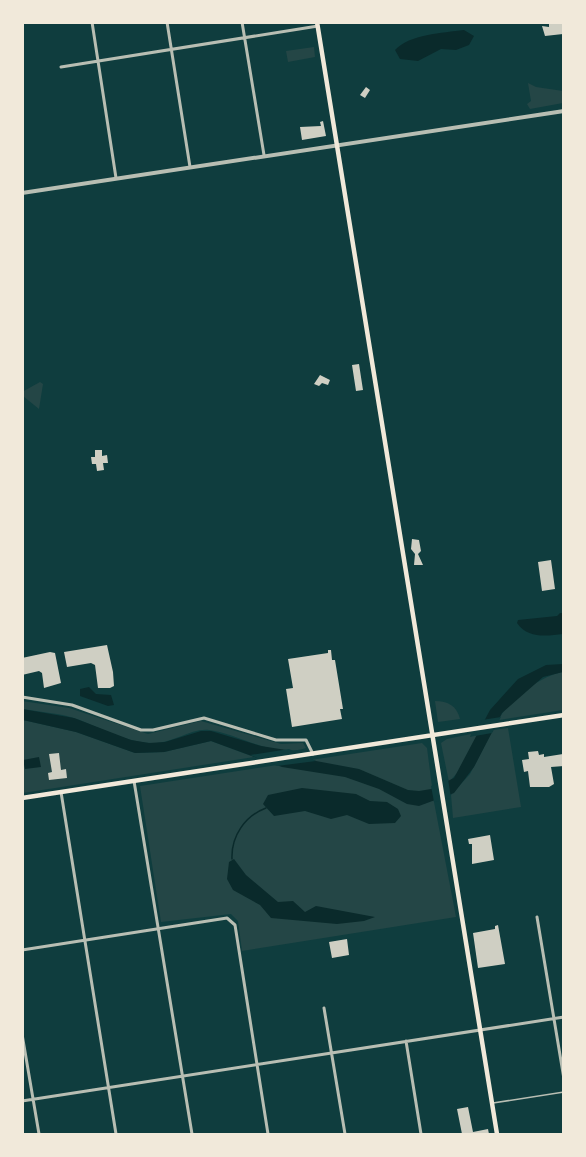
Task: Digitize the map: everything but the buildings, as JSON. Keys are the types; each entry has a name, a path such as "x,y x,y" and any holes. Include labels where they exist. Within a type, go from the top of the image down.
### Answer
{"main road":[{"path":"318,24 497,1134"},
{"path":"22,798 564,715"}],"street":[{"path":"92,22 116,178"},
{"path":"167,22 190,166"},
{"path":"242,22 264,155"},
{"path":"61,67 318,24"},
{"path":"22,193 564,111"},
{"path":"22,697 72,705 148,731 204,718 276,740 306,740 314,754"},
{"path":"134,781 192,1134"},
{"path":"61,792 116,1134"},
{"path":"537,917 564,1080"},
{"path":"22,950 227,918 232,920 268,1134"},
{"path":"324,1008 345,1134"},
{"path":"22,1101 564,1017"},
{"path":"22,1034 39,1134"},
{"path":"406,1041 421,1134"}],"lane":[{"path":"492,1103 564,1092"}],"shaded area":[{"path":"464,30 474,36 469,45 456,50 441,49 418,61 400,59 395,50 418,37"},
{"path":"314,47 315,57 288,62 286,51"},
{"path":"528,83 536,87 563,91 563,103 530,109 527,104 531,101"},
{"path":"40,382 43,384 39,409 23,396 22,392"},
{"path":"563,613 563,634 544,636 532,634 517,623 518,620 557,616"},
{"path":"563,664 563,672 543,677 502,713 474,767 454,793 419,806 407,804 379,789 345,777 282,767 211,741 164,752 135,753 76,732 23,720 22,709 74,718 131,740 149,743 165,742 201,731 211,731 261,746 286,750 316,761 359,769 408,790 419,791 431,789 454,778 490,710 518,679 546,665"},
{"path":"563,672 563,710 499,720 517,696 536,683"},
{"path":"89,687 96,694 111,695 114,705 108,706 80,696 80,689"},
{"path":"22,701 69,708 148,734 201,721 281,744 303,743 306,748 294,751 269,748 209,730 195,731 158,743 141,742 70,717 23,709"},
{"path":"435,701 451,705 457,711 460,719 438,722"},
{"path":"23,720 76,732 135,753 164,752 211,741 254,757 23,793"},
{"path":"508,728 521,807 453,818 451,795 470,774 493,730"},
{"path":"471,734 470,737 478,735 458,772 449,782 441,743 447,739"},
{"path":"422,743 427,748 434,802 456,917 242,951 238,921 231,914 161,922 140,786"},
{"path":"39,757 41,767 25,769 23,760"},
{"path":"302,788 356,794 370,801 387,802 398,809 401,816 395,823 369,824 347,815 331,819 305,811 274,816 263,804 268,795"},
{"path":"234,859 246,875 278,902 293,901 305,912 316,906 375,917 364,921 337,924 271,918 260,905 233,890 227,879 229,862"}],"pier":[{"path":"501,717 492,733 475,736 482,720"},
{"path":"289,749 316,761 277,766 250,755"},
{"path":"448,779 451,798 434,802 431,786"}],"waterway":[{"path":"232,859 234,842 241,828 252,816 266,808"}]}
